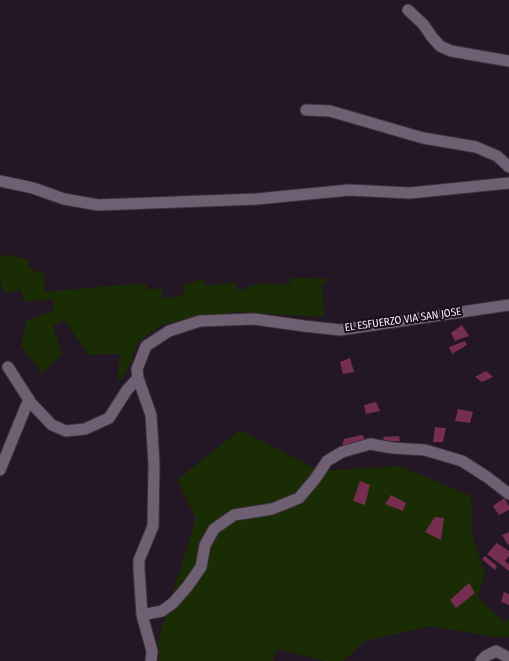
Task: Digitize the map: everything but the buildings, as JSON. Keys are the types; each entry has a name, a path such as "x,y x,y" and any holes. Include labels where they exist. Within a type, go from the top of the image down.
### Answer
{"street":[{"path":"408,10 423,24 440,46 451,51 509,61"},
{"path":"306,110 330,111 423,138 476,147 497,156 509,167"},
{"path":"0,181 34,188 64,199 98,205 258,199 350,190 410,193 509,182"},
{"name":"EL ESFUERZO VIA SAN JOSE","path":"138,378 137,368 146,346 169,331 200,322 254,319 340,330 509,305"},
{"path":"8,367 29,399 52,425 66,431 85,429 109,418 127,390 138,378 151,414 154,464 153,526 140,560 139,569 142,615 152,651 151,661"},
{"path":"0,470 29,399"},
{"path":"142,615 162,611 173,603 187,587 201,567 205,545 214,529 234,515 272,509 299,498 315,479 327,461 342,452 370,444 393,448 425,450 462,461 488,477 509,494"},
{"path":"480,661 486,656 496,652 509,658"}],"green space":[{"path":"8,255 27,259 30,269 45,274 44,292 146,284 148,290 162,288 162,299 185,294 183,285 204,279 206,286 236,282 238,291 260,283 288,285 292,278 330,279 322,284 324,317 235,312 163,324 139,342 126,373 117,383 120,354 89,355 64,320 53,326 62,355 42,373 21,346 26,321 54,310 53,299 25,302 21,290 4,293 0,281 0,256"},
{"path":"240,430 320,471 400,466 471,496 472,535 485,573 478,597 504,622 509,618 509,637 496,637 431,626 365,641 343,661 324,661 277,649 273,661 159,661 158,640 196,519 177,480"}]}
